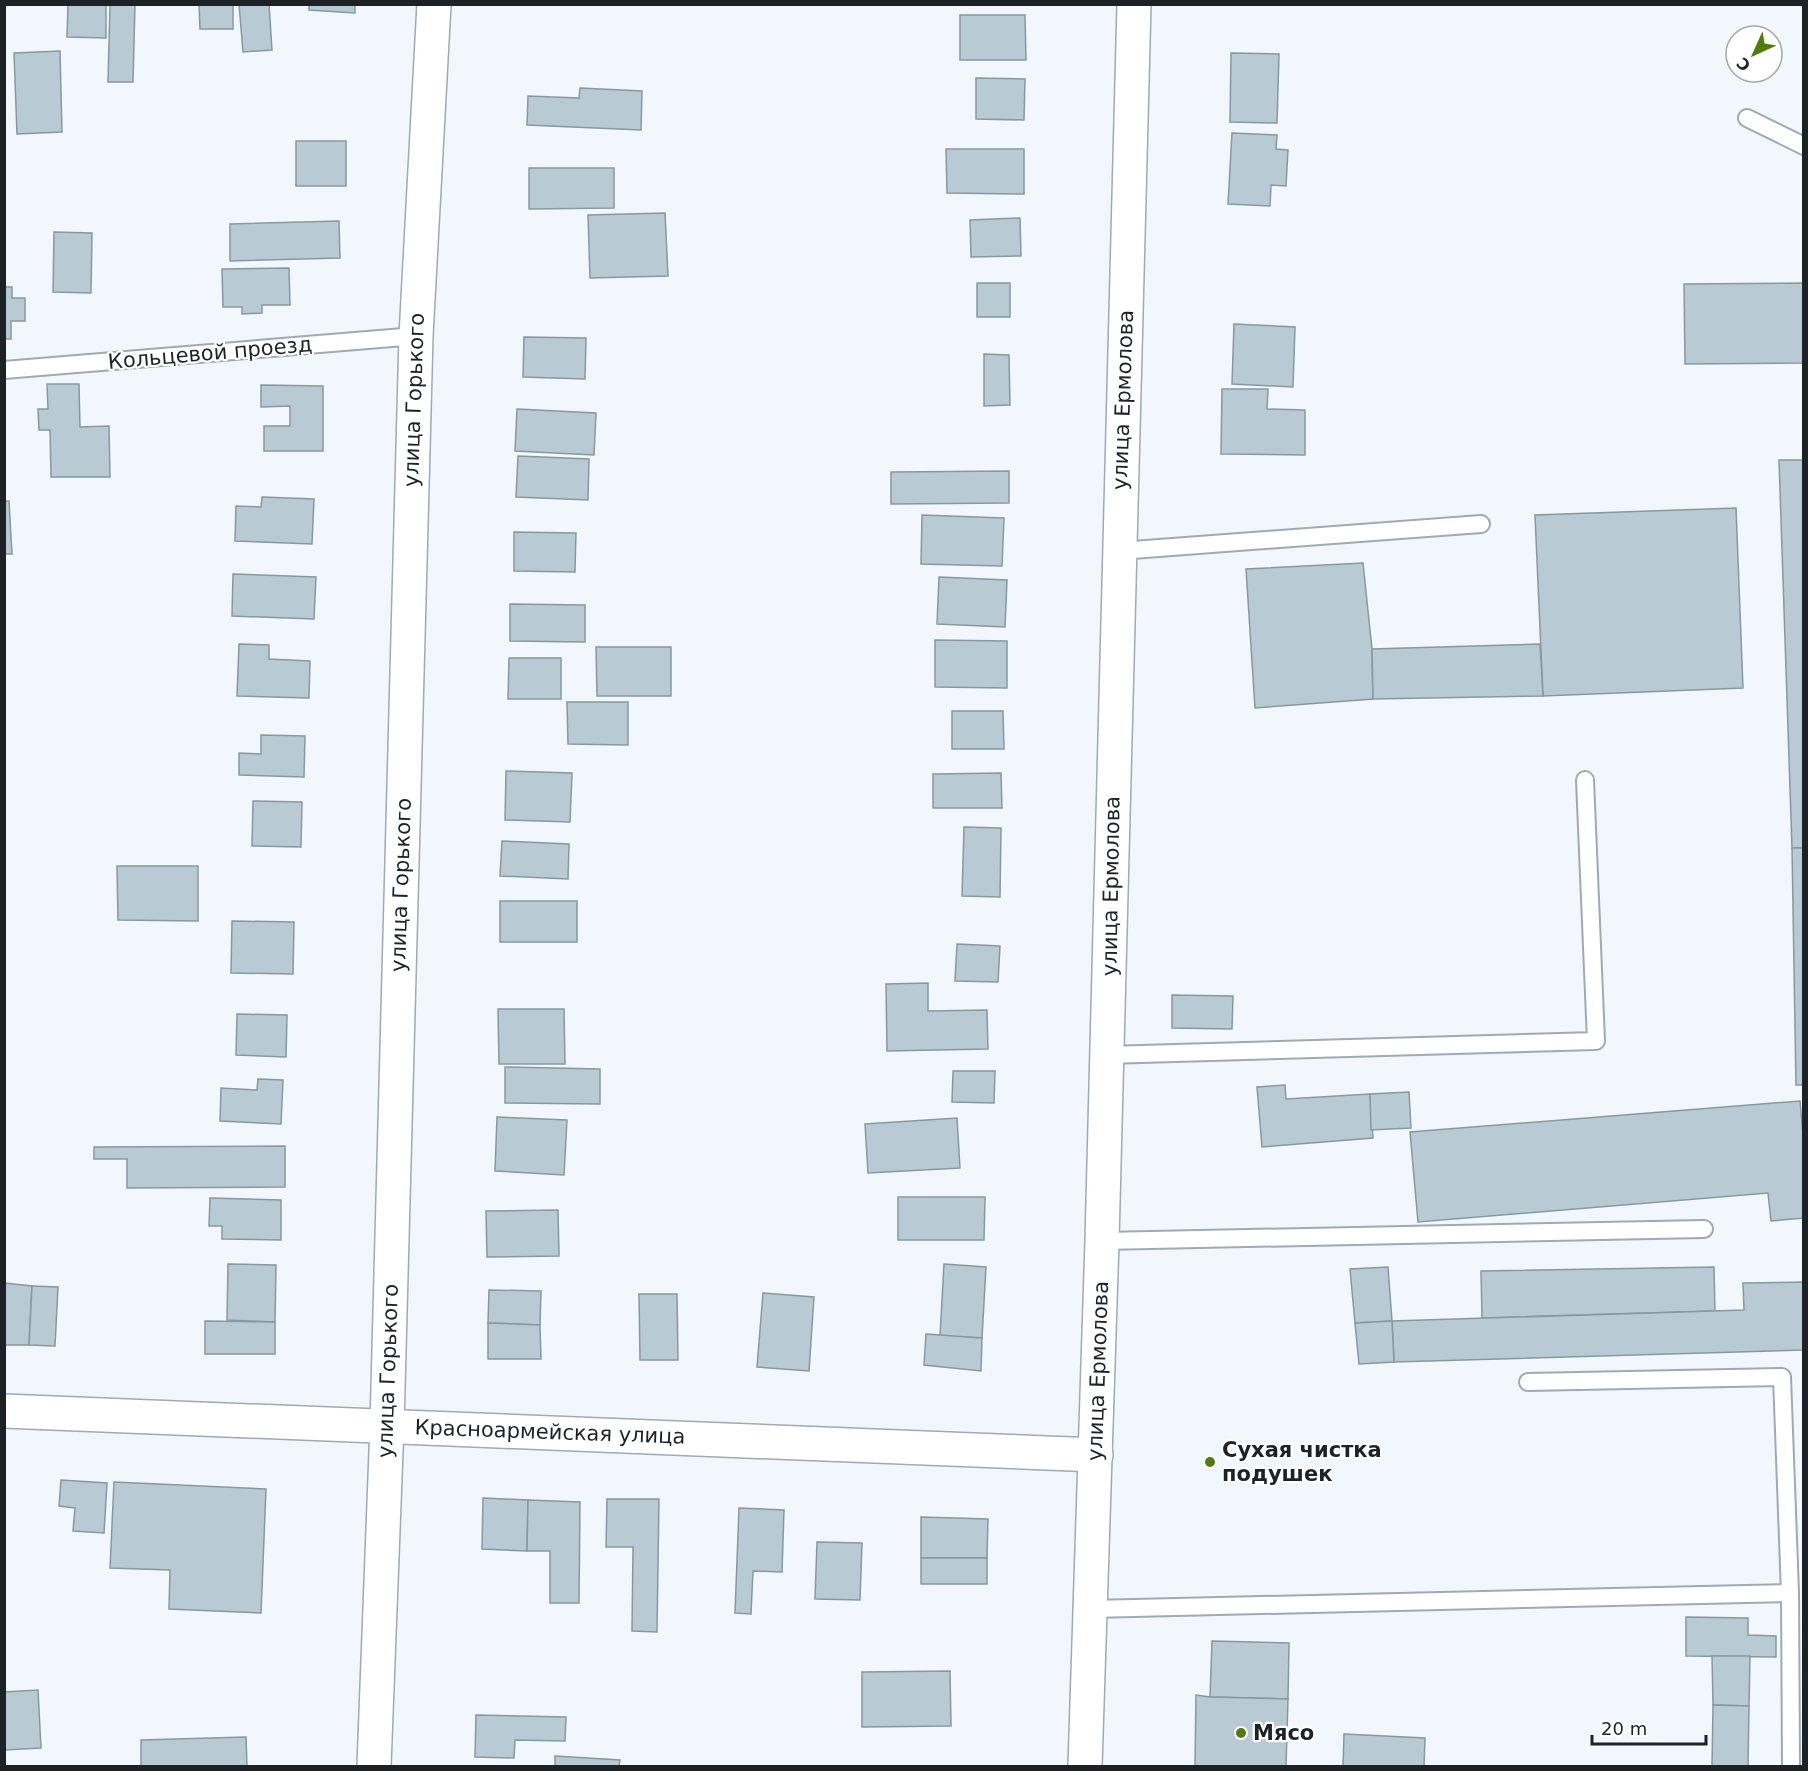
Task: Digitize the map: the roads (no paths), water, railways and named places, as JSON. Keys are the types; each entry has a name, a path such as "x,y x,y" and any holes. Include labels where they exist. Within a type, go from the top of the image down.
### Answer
{"street":[{"name":"улица Горького","path":"374,1767 387,1425 416,336 434,4"},
{"name":"улица Ермолова","path":"1085,1767 1102,1241 1134,4"},
{"name":"Красноармейская улица","path":"4,1411 1096,1455"}],"lane":[{"path":"1747,118 1803,146"},
{"name":"Кольцевой проезд","path":"4,370 416,336"},
{"path":"1119,551 1481,524"},
{"path":"1106,1056 1596,1041 1585,780"},
{"path":"1102,1241 1704,1229"},
{"path":"1528,1382 1782,1377 1790,1593 1791,1767"},
{"path":"1090,1609 1790,1593"}],"place":[{"name":"Сухая чистка подушек","path":"1210,1462"},
{"name":"Мясо","path":"1241,1733"}]}
